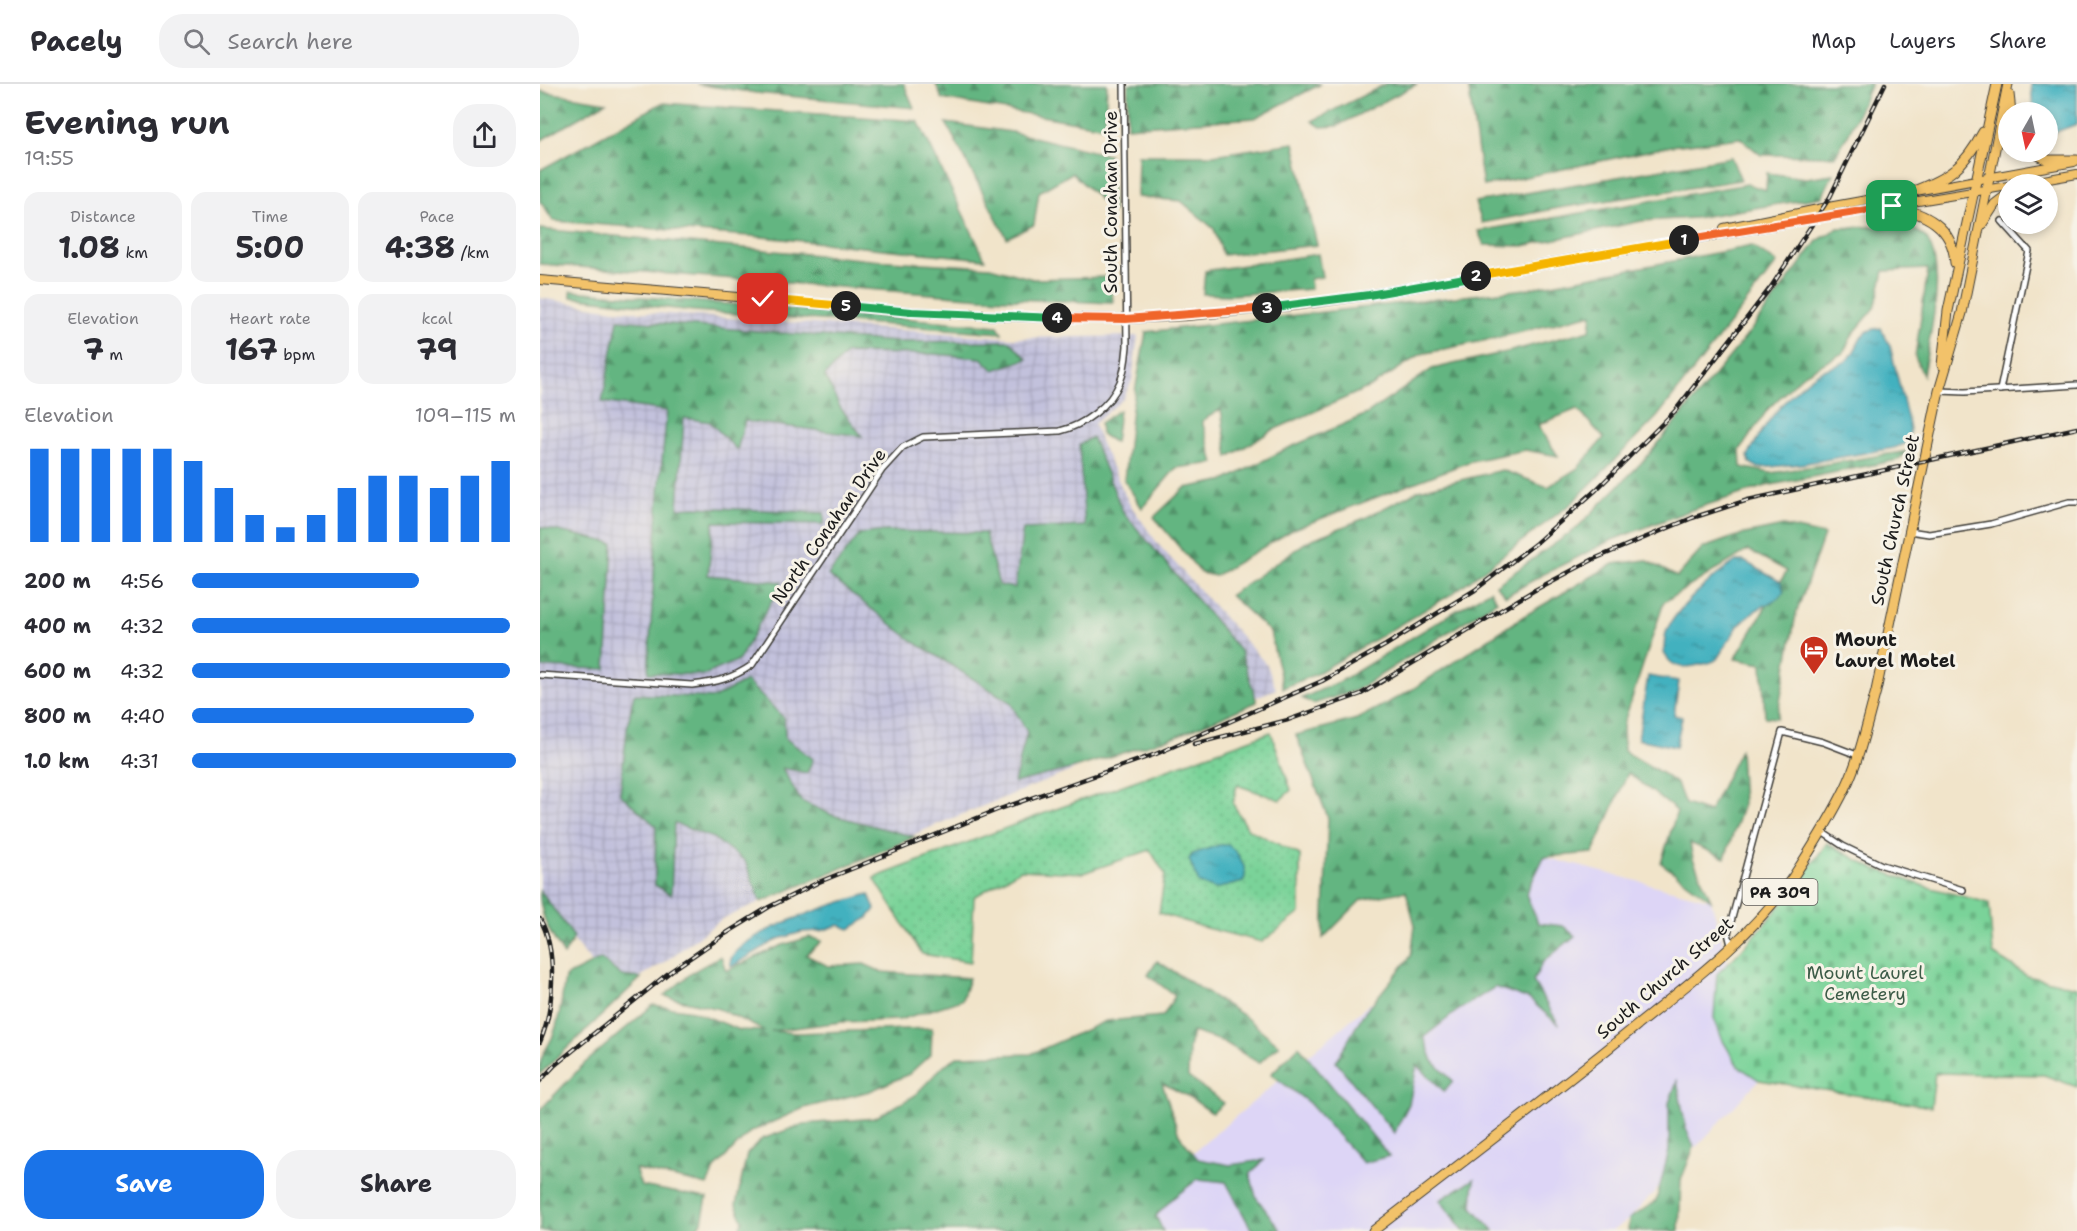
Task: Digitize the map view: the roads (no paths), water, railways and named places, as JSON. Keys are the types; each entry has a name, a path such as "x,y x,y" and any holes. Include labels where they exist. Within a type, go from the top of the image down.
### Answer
{"highway":[{"name":"South Church Street","path":"1939,391 1948,311 1997,84"},
{"name":"South Church Street","path":"1373,1231 1604,1052 1731,945 1755,922 1791,879 1822,832 1847,785 1876,691 1939,391 1962,313 2009,84"},
{"path":"2009,84 2010,102"},
{"path":"1911,192 1941,181 1949,175 1970,154 1989,122"},
{"path":"2058,160 2077,161"},
{"path":"1978,231 1998,202"},
{"path":"1892,206 1923,215 1944,231 1953,249 1956,275"}],"main road":[{"path":"1579,258 1823,208 2077,161"},
{"path":"2058,178 2077,174"},
{"path":"540,280 912,312 1126,319 1292,306 1369,295 1998,188"}],"street":[{"name":"South Conahan Drive","path":"1124,84 1126,319"},
{"path":"2000,390 2029,251 2013,234"},
{"name":"North Conahan Drive","path":"540,675 692,685 736,676 752,665 882,470 903,447 923,437 1071,429 1110,400 1120,382 1125,363 1126,319"},
{"path":"1939,391 1965,392 2077,385"},
{"path":"1909,531 1929,534 1991,524 2069,502 2077,502"},
{"path":"1731,945 1728,933 1782,732 1823,742 1857,755"},
{"path":"1822,832 1843,846 1882,865 1963,890"}],"water":[{"path":"2031,84 2077,84 2077,124 2058,131 2058,102 2032,102"},
{"path":"1881,328 1890,346 1910,429 1905,444 1894,448 1801,464 1759,468 1750,463 1748,456 1754,444 1795,391 1816,374 1846,361 1867,332"},
{"path":"1736,561 1744,561 1781,582 1784,592 1780,597 1753,612 1738,626 1717,659 1709,663 1686,667 1672,663 1664,653 1664,641 1672,621 1697,592"},
{"path":"1648,676 1679,681 1674,715 1682,717 1676,747 1638,739"},
{"path":"1219,845 1228,845 1236,852 1244,867 1245,877 1243,882 1215,889 1199,883 1189,859 1193,854"},
{"path":"869,894 875,909 868,918 850,929 839,925 821,931 802,932 778,939 731,966 735,952 768,930 814,911"}],"railway":[{"path":"540,1081 555,1065 671,971 769,907 819,882 997,810 1156,754 1322,681 1475,590 1536,543 1596,490 1675,411 1771,287 1830,197 1885,84"},
{"path":"1194,744 1288,720 1361,694 1533,591 1594,559 1692,518 1748,500 2077,428"},
{"path":"540,919 546,932 552,964 551,997 540,1042"}],"place":[{"name":"Mount Laurel Motel","path":"1814,676"}],"park label":[{"name":"Mount Laurel Cemetery","path":"1865,983"}]}
